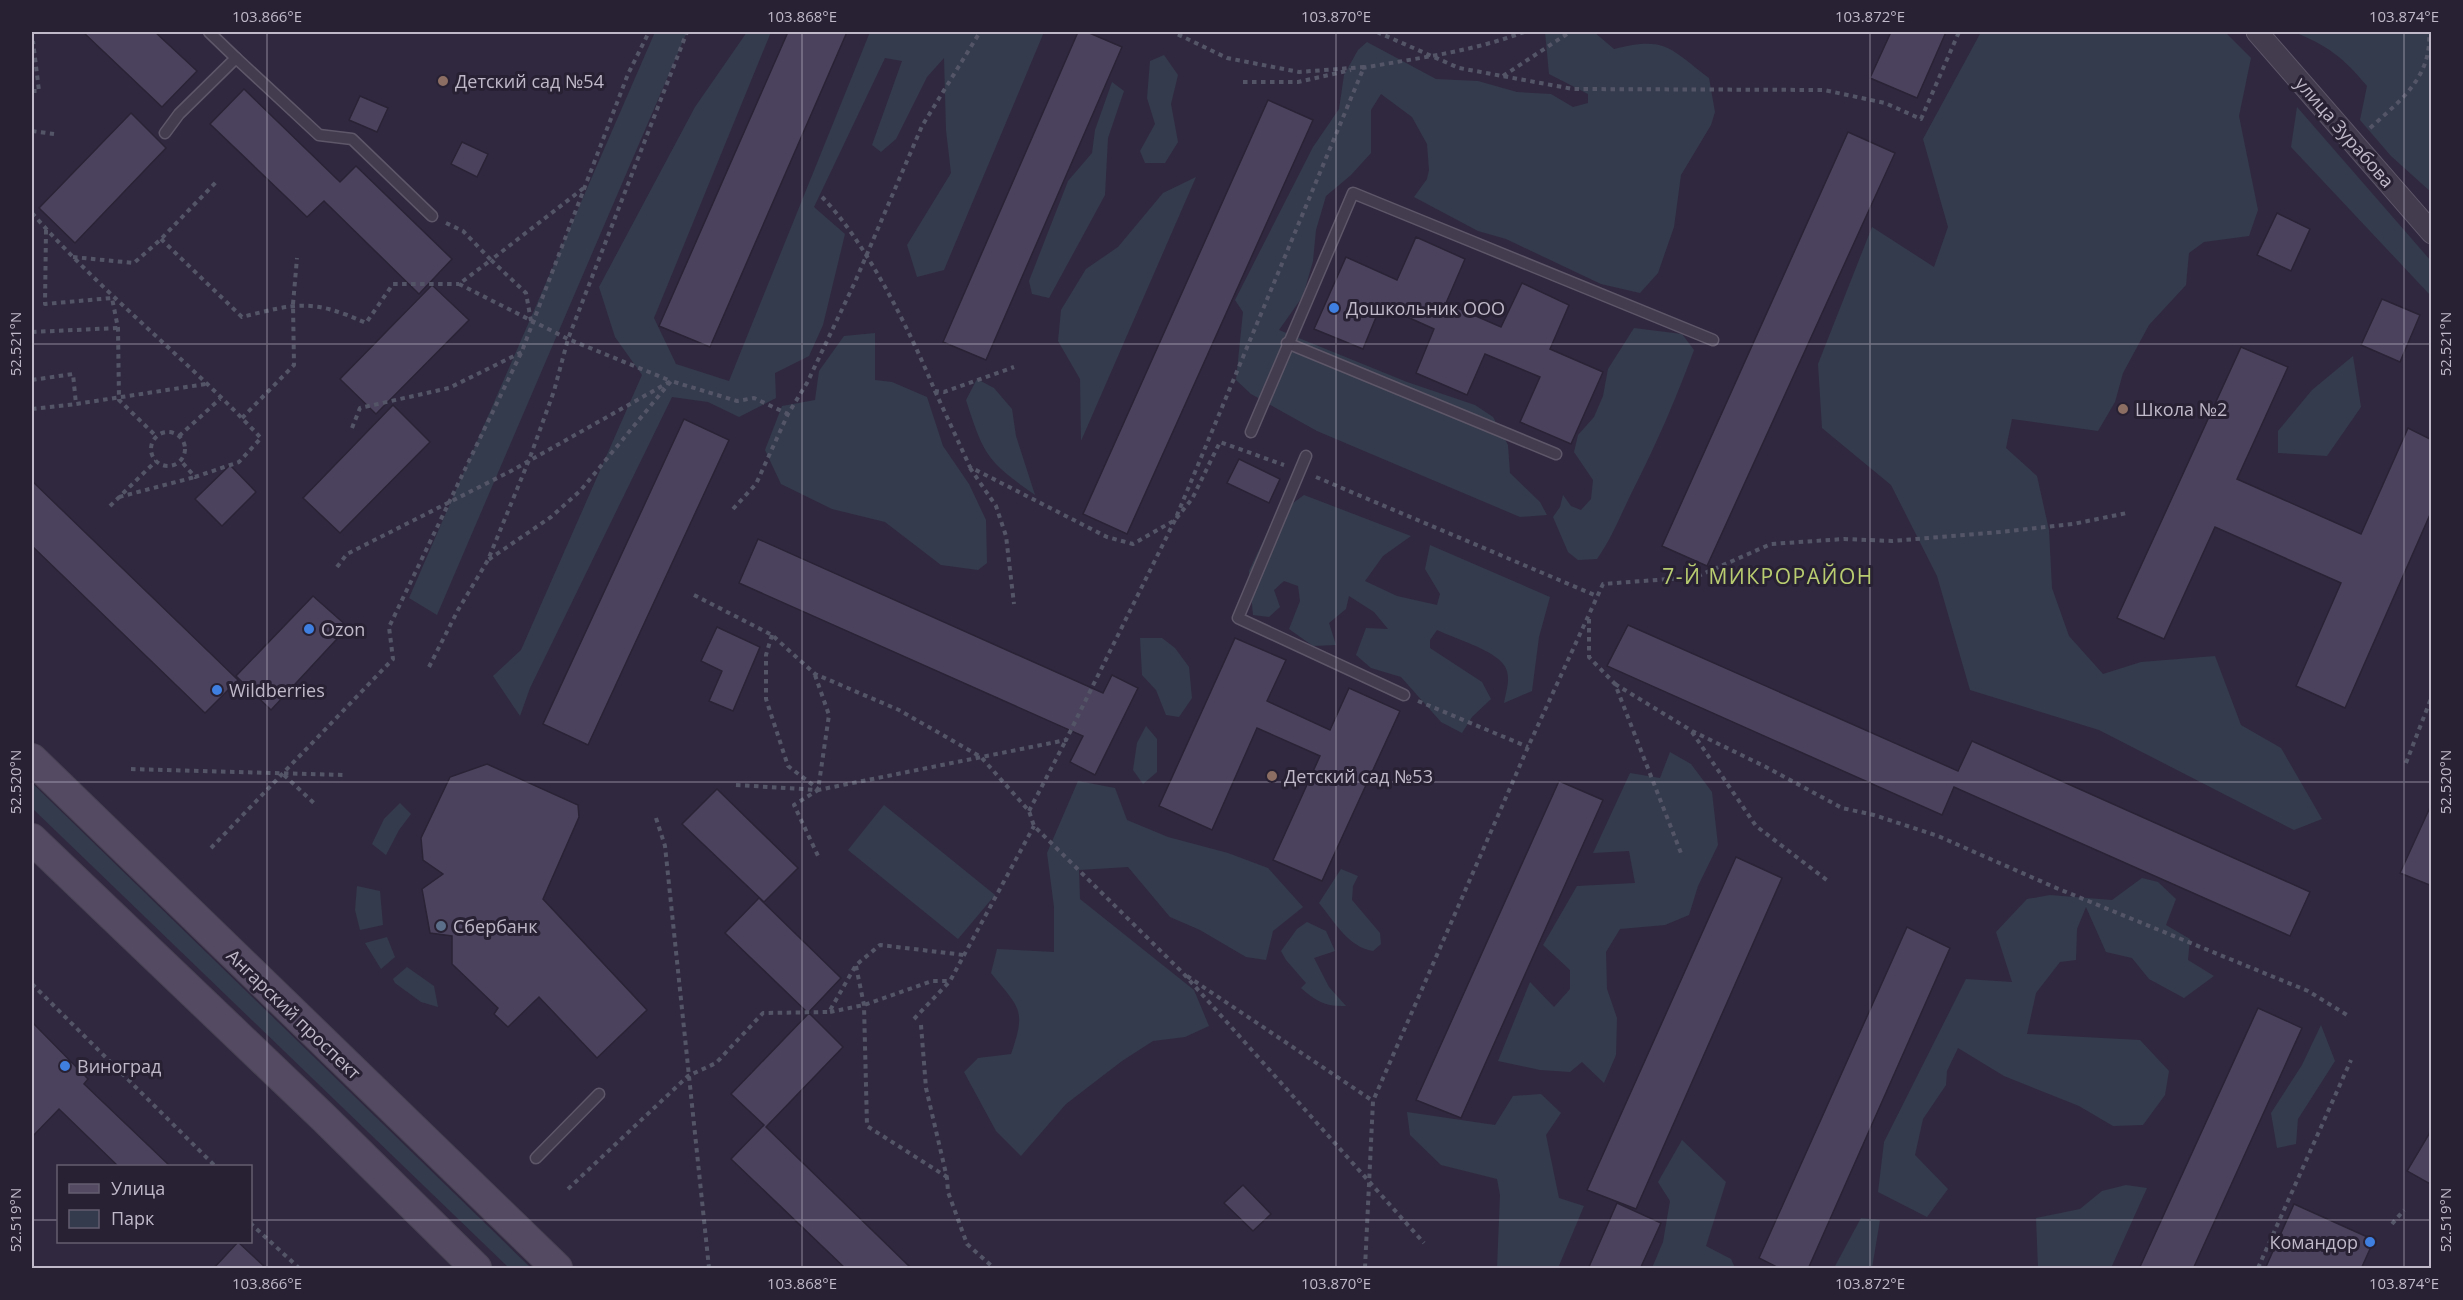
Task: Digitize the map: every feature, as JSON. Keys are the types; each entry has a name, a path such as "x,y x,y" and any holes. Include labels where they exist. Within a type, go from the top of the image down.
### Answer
{"street":[{"name":"улица Зурабова","path":"2257,32 2432,233"},
{"name":"Ангарский проспект","path":"32,759 557,1269"},
{"path":"32,839 324,1118 476,1269"}],"lane":[{"path":"209,32 319,135 352,139 432,216"},
{"path":"165,133 179,114 236,58"},
{"path":"1251,432 1353,193 1713,340"},
{"path":"1287,344 1556,454"},
{"path":"1306,456 1238,618 1404,695"},
{"path":"536,1158 599,1094"}],"path":[{"path":"211,848 393,659 389,627 452,501 522,351 628,74 649,32"},
{"path":"429,668 458,610 488,560 529,460 554,391 568,339 687,32"},
{"path":"733,509 756,484 788,414 807,383 866,257 921,126 980,32"},
{"path":"1173,32 1227,58 1299,72 1364,67 1437,57 1498,42 1524,32"},
{"path":"1377,32 1437,57 1459,69 1573,89 1824,90 1885,103 1921,119 1959,32"},
{"path":"1502,76 1570,32"},
{"path":"2366,132 2402,99 2419,78 2430,53 2429,32"},
{"path":"32,91 39,91 33,41"},
{"path":"1243,82 1298,82 1364,67"},
{"path":"1029,811 1175,520 1364,67"},
{"path":"32,131 54,134"},
{"path":"72,257 134,263 161,239 218,180"},
{"path":"459,284 585,187"},
{"path":"822,197 840,215 866,257 907,330 970,467 996,506 1006,536 1014,604"},
{"path":"32,213 112,298 147,326 261,438 239,462 195,477 119,497"},
{"path":"432,216 464,231 526,293 532,322"},
{"path":"46,230 45,304 112,298"},
{"path":"161,239 242,317 293,304 334,308 366,323 393,284 459,284 568,339 671,381 737,401 754,398 788,414"},
{"path":"242,418 294,365 293,304 297,258"},
{"path":"112,298 118,328 119,399 157,437"},
{"path":"32,332 118,328"},
{"path":"352,428 360,408 449,388 522,351"},
{"path":"935,391 945,392 1014,367"},
{"path":"32,380 74,374 76,404"},
{"path":"337,567 347,554 529,460 671,381"},
{"path":"488,560 551,517 581,490 671,381"},
{"path":"32,409 119,399 207,384"},
{"path":"179,436 220,399"},
{"path":"156,461 152,448 157,437 168,432 179,436 185,447 181,461"},
{"path":"970,467 1116,540 1133,544 1175,520 1192,499 1220,442 1299,470 1597,596"},
{"path":"156,461 169,466 181,461"},
{"path":"110,506 156,461"},
{"path":"181,461 195,477"},
{"path":"1365,1269 1373,1101 1528,747 1603,584 1696,577 1771,544 1844,539 1892,541 2000,532 2073,524 2127,513"},
{"path":"694,595 772,635 815,675 899,710 981,757 1029,811 1034,826 1183,973 1424,1243"},
{"path":"1589,615 1589,657 1615,684 1692,731 1842,808 1938,836 2085,900 2308,991 2347,1015"},
{"path":"772,635 766,655 766,699 788,766 818,790"},
{"path":"815,675 829,715 818,790 794,805 819,858"},
{"path":"1615,684 1681,853"},
{"path":"1404,695 1528,747"},
{"path":"2406,763 2432,696"},
{"path":"1692,731 1756,826 1827,881"},
{"path":"736,785 818,790 1066,740"},
{"path":"131,769 344,775"},
{"path":"283,775 316,805"},
{"path":"656,818 664,846 709,1269"},
{"path":"914,1019 950,981 1034,826"},
{"path":"829,1012 856,965 880,945 964,955"},
{"path":"856,965 864,1005 867,1126 947,1178"},
{"path":"1183,973 1373,1101"},
{"path":"568,1189 688,1076 716,1063 763,1013 829,1012 864,1005 932,981 950,981"},
{"path":"32,984 213,1165"},
{"path":"921,1025 926,1088 947,1178 948,1192 967,1244 994,1269"},
{"path":"2258,1269 2351,1060"},
{"path":"2392,1224 2404,1210"},
{"path":"252,1225 299,1269"}],"green space":[{"path":"655,32 687,32 437,615 409,598"},
{"path":"747,32 771,32 654,318 676,364 729,381 870,32 1044,32 944,270 917,277 907,245 951,173 946,130 944,58 927,77 896,139 881,152 872,145 902,61 885,58 814,207 845,234 823,325 809,356 775,373 776,398 739,417 708,402 672,397 530,688 520,716 493,676 521,650 642,375 615,337 599,287 695,107"},
{"path":"1545,32 1594,32 1614,49 1645,44 1666,47 1709,78 1715,112 1711,125 1681,175 1674,227 1658,273 1640,293 1601,284 1506,239 1478,231 1414,197 1427,179 1429,170 1427,144 1412,117 1381,94 1371,110 1371,153 1351,175 1326,196 1316,230 1313,261 1303,296 1279,330 1407,382 1475,405 1493,417 1508,445 1510,473 1540,502 1547,515 1520,517 1317,431 1251,394 1236,380 1243,312 1235,300 1313,147 1339,109 1344,75 1358,50 1367,42 1436,79 1478,81 1517,92 1551,94 1573,107 1588,103 1588,94 1549,74"},
{"path":"1981,32 2225,32 2251,58 2239,116 2258,210 2249,236 2204,242 2189,253 2186,285 2149,325 2123,373 2115,402 2098,431 2012,419 2006,448 2037,476 2049,530 2052,588 2069,636 2103,674 2141,662 2215,656 2241,725 2281,748 2322,819 2294,830 2099,730 1970,690 1937,576 1891,485 1822,428 1818,364 1872,227 1934,267 1948,227 1923,139"},
{"path":"2294,32 2431,32 2431,192 2391,156 2360,120 2367,86 2359,76 2326,47"},
{"path":"1164,55 1178,75 1171,104 1178,142 1165,163 1145,163 1140,151 1155,124 1147,98 1150,61"},
{"path":"1112,82 1124,91 1108,138 1105,195 1049,298 1032,294 1029,281 1068,181 1092,153 1095,130"},
{"path":"2297,107 2431,261 2431,296 2291,147"},
{"path":"1196,177 1081,441 1080,379 1058,341 1061,310 1086,269 1118,247 1163,193"},
{"path":"1634,328 1682,334 1694,350 1656,443 1607,543 1597,559 1578,560 1568,552 1553,517 1560,507 1563,495 1571,506 1581,510 1591,499 1593,480 1574,452 1578,435 1594,417 1603,396 1608,369"},
{"path":"875,333 875,380 892,382 927,397 943,446 969,484 986,520 987,563 978,570 941,565 885,522 832,509 781,484 765,450 782,406 815,400 819,371 844,336"},
{"path":"2353,356 2361,407 2327,456 2278,453 2278,431 2312,390"},
{"path":"977,379 994,388 1012,409 1016,436 1035,495 1006,474 983,446 966,400"},
{"path":"1304,495 1411,536 1383,556 1365,581 1397,596 1437,605 1440,594 1425,569 1430,545 1550,597 1539,637 1532,691 1504,703 1508,674 1504,665 1483,649 1437,630 1430,640 1430,648 1482,682 1491,699 1472,717 1462,733 1441,722 1401,677 1371,668 1356,655 1366,628 1388,629 1374,612 1349,596 1346,609 1329,623 1336,645 1313,646 1289,629 1300,601 1298,586 1284,581 1274,590 1280,607 1269,617 1253,615 1249,571 1275,516"},
{"path":"1140,638 1162,638 1175,648 1189,667 1192,698 1179,717 1166,715 1156,690 1142,675"},
{"path":"1146,726 1157,739 1157,772 1143,784 1133,770 1137,743"},
{"path":"1670,752 1691,764 1712,792 1718,845 1698,886 1689,915 1665,925 1620,929 1606,952 1607,989 1617,1018 1616,1055 1604,1083 1582,1062 1570,1072 1540,1070 1498,1061 1530,982 1554,1007 1570,989 1570,970 1543,945 1577,886 1635,883 1629,851 1593,853 1630,773 1660,778"},
{"path":"1078,781 1115,788 1127,820 1168,837 1228,853 1268,868 1303,907 1273,931 1266,960 1246,957 1200,930 1170,917 1128,867 1079,870 1080,899 1194,990 1209,1026 1185,1037 1153,1041 1122,1061 1066,1104 1021,1156 996,1131 964,1072 978,1058 1011,1054 1016,1039 1019,1027 1018,1010 991,973 997,949 1054,952 1054,907 1047,853"},
{"path":"32,783 531,1268 509,1268 32,808"},
{"path":"400,803 411,814 399,830 386,855 372,844 384,819"},
{"path":"884,805 995,895 958,939 848,850"},
{"path":"1341,869 1358,876 1353,886 1352,900 1380,933 1381,944 1373,951 1364,949 1349,939 1319,903"},
{"path":"2142,878 2158,882 2176,899 2166,925 2190,939 2188,960 2214,976 2184,998 2149,979 2132,958 2106,952 2086,907 2077,929 2076,960 2060,962 2036,993 2027,1034 2140,1040 2169,1071 2165,1095 2143,1125 2113,1126 2079,1106 2004,1076 1958,1048 1947,1071 1946,1085 1923,1119 1915,1155 1948,1189 1927,1217 1878,1192 1884,1142 1966,979 2012,982 1996,932 2027,899 2050,895 2112,900"},
{"path":"357,886 380,891 383,925 360,930 355,910"},
{"path":"1307,922 1326,931 1335,951 1314,958 1329,987 1346,1006 1321,1002 1301,988 1306,983 1281,951 1297,929"},
{"path":"387,937 395,957 381,969 365,943"},
{"path":"407,967 434,986 438,1007 421,1002 395,983 393,979"},
{"path":"2321,1025 2335,1061 2298,1119 2296,1144 2277,1148 2271,1113 2302,1065"},
{"path":"1541,1094 1561,1113 1546,1135 1559,1198 1584,1206 1558,1268 1497,1268 1500,1195 1497,1179 1441,1165 1410,1135 1407,1112 1495,1125 1513,1096"},
{"path":"1682,1140 1726,1182 1706,1246 1731,1259 1735,1268 1652,1268 1663,1242 1670,1201 1658,1182"},
{"path":"2126,1185 2147,1188 2111,1268 2038,1268 2036,1218 2080,1209 2102,1191"},
{"path":"1861,1218 1880,1220 1872,1268 1834,1268"}],"building":[{"path":"83,32 155,32 197,71 162,107"},
{"path":"788,32 847,32 710,347 659,326"},
{"path":"1078,32 1087,32 1122,47 986,360 943,342"},
{"path":"1891,32 1946,32 1917,98 1870,78"},
{"path":"244,89 340,182 356,166 452,259 419,294 324,201 307,217 210,124"},
{"path":"360,96 388,108 377,132 349,120"},
{"path":"1268,100 1313,120 1127,534 1083,514"},
{"path":"131,113 166,148 75,243 39,208"},
{"path":"1848,132 1895,153 1707,566 1662,546"},
{"path":"462,142 488,154 477,177 451,164"},
{"path":"2277,213 2310,229 2291,271 2257,255"},
{"path":"1416,237 1465,259 1446,303 1501,327 1522,283 1569,305 1550,349 1603,372 1571,444 1520,422 1540,377 1485,354 1467,395 1416,373 1434,329 1381,305 1363,349 1314,329 1346,257 1397,280"},
{"path":"432,285 469,320 376,414 340,379"},
{"path":"2382,299 2420,315 2400,362 2361,345"},
{"path":"2241,347 2288,367 2237,479 2361,534 2408,428 2432,440 2432,510 2345,708 2296,686 2341,583 2215,527 2164,639 2117,618"},
{"path":"393,405 430,442 340,533 303,498"},
{"path":"684,419 729,440 588,745 543,724"},
{"path":"1239,459 1280,479 1269,503 1227,483"},
{"path":"230,465 256,492 222,526 195,499"},
{"path":"32,481 238,680 205,713 32,546"},
{"path":"758,539 1103,693 1112,675 1138,688 1095,775 1070,762 1083,736 739,583"},
{"path":"313,596 348,627 271,710 236,676"},
{"path":"1628,625 1958,771 1972,741 2310,892 2290,936 1954,787 1942,815 1607,666"},
{"path":"717,627 760,647 733,711 709,701 722,671 701,661"},
{"name":"Детский сад №53","path":"1235,638 1286,660 1267,701 1330,730 1349,688 1400,711 1322,881 1273,860 1320,756 1257,728 1212,830 1159,806"},
{"path":"487,764 578,805 579,817 543,899 647,1010 597,1058 539,997 508,1027 494,1014 498,1008 452,964 452,936 430,933 422,889 443,874 423,860 421,838 450,777"},
{"path":"1559,781 1603,800 1461,1118 1416,1100"},
{"path":"717,789 798,868 764,902 682,824"},
{"path":"2432,803 2432,886 2400,873"},
{"path":"1736,857 1782,878 1636,1209 1587,1190"},
{"path":"759,898 841,978 808,1013 725,933"},
{"path":"1907,927 1950,948 1808,1269 1781,1269 1759,1258"},
{"path":"2258,1008 2302,1028 2193,1269 2139,1269"},
{"path":"809,1013 843,1047 766,1127 912,1269 846,1269 731,1159 764,1125 731,1094"},
{"path":"32,1022 88,1079 84,1084 169,1165 117,1165 59,1109 32,1137"},
{"path":"2432,1129 2432,1185 2407,1171"},
{"path":"1243,1185 1271,1214 1253,1231 1224,1203"},
{"path":"1617,1203 1661,1223 1640,1269 1588,1269"},
{"path":"2294,1204 2374,1240 2361,1269 2265,1269"},
{"path":"239,1243 267,1269 213,1269"}],"place":[{"name":"Детский сад №54","path":"443,81"},
{"name":"Дошкольник ООО","path":"1334,308"},
{"name":"Школа №2","path":"2123,409"},
{"name":"Ozon","path":"309,629"},
{"name":"Wildberries","path":"217,690"},
{"name":"Детский сад №53","path":"1272,776"},
{"name":"Сбербанк","path":"441,926"},
{"name":"Виноград","path":"65,1066"},
{"name":"Командор","path":"2370,1242"}],"district":[{"name":"7-Й МИКРОРАЙОН","path":"1768,576"}]}
